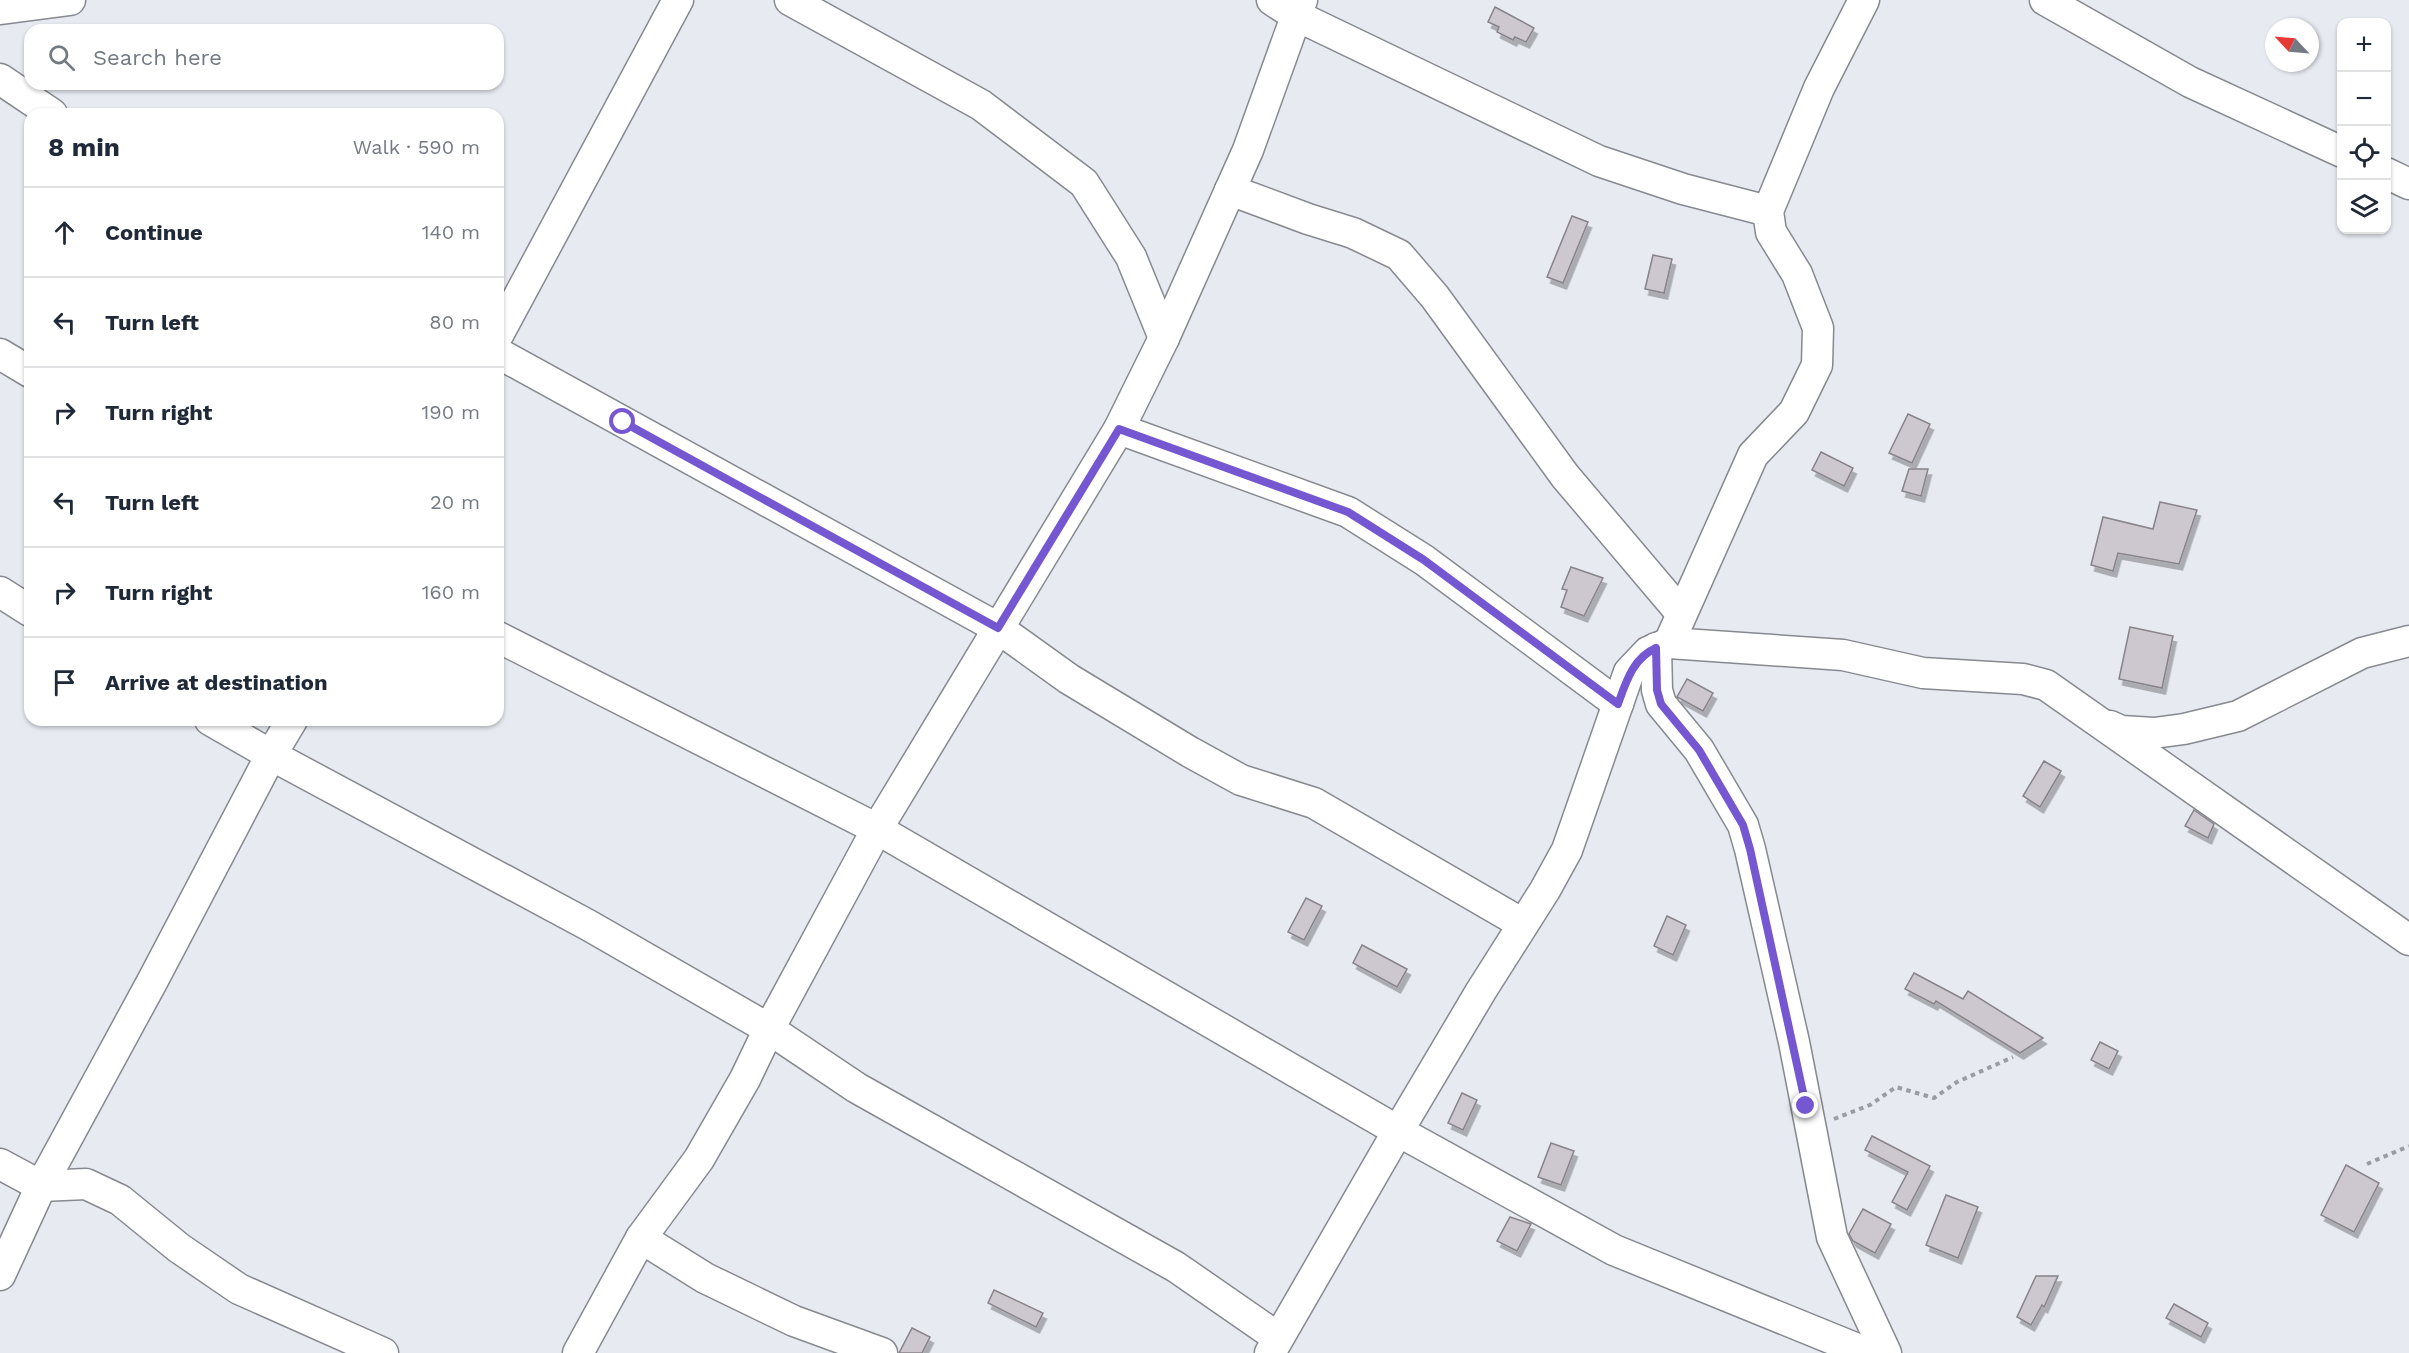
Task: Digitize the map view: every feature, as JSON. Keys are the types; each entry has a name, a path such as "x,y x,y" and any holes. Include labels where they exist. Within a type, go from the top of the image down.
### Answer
{"street":[{"path":"3,7 70,0"},
{"path":"504,324 678,0"},
{"path":"790,0 981,105 1084,183 1131,257 1164,338"},
{"path":"1864,0 1819,88 1768,211 1771,232 1797,274 1818,328 1817,365 1794,412 1753,455 1681,613 1663,645 1657,690 1661,704 1699,750 1743,825 1753,860 1832,1237 1886,1353"},
{"path":"2045,0 2190,82 2337,150"},
{"path":"578,1353 641,1238 699,1159 745,1079 769,1029 877,829 1119,429 1164,338 1248,150 1290,5 1599,161 1683,189 1768,211"},
{"path":"0,79 43,108"},
{"path":"2391,175 2409,184"},
{"path":"1230,190 1353,233 1399,255 1435,297 1565,476 1681,613"},
{"path":"0,354 24,368"},
{"path":"504,356 998,628 1069,679 1190,752 1241,780 1314,802 1523,924"},
{"path":"1119,429 1348,512 1424,560 1618,704"},
{"path":"0,592 24,607"},
{"path":"504,640 877,829 1398,1131 1614,1250 1868,1353"},
{"path":"2089,716 2121,731 2154,733 2238,716 2362,653 2409,641"},
{"path":"220,726 588,925 769,1029 857,1088 1176,1266 1274,1345 1398,1131 1566,850 1629,672 1648,652 1663,645 1739,646 1843,655 1923,673 2023,679 2046,685 2409,939"},
{"path":"0,1275 41,1186 288,726"},
{"path":"0,1164 41,1186 86,1184 120,1200 178,1248 239,1289 383,1353"},
{"path":"641,1238 705,1278 794,1321 882,1353"}],"path":[{"path":"1810,1128 1870,1105 1896,1086 1934,1098 1957,1082 2013,1056"},
{"path":"2367,1164 2409,1146"}],"building":[{"path":"1495,7 1534,28 1526,42 1515,37 1513,40 1497,32 1499,27 1488,22"},
{"path":"1572,216 1588,222 1563,283 1547,277"},
{"path":"1653,255 1672,259 1664,293 1645,289"},
{"path":"1908,414 1930,424 1912,463 1889,453"},
{"path":"1821,452 1853,468 1844,486 1812,470"},
{"path":"1909,469 1928,469 1921,496 1902,491"},
{"path":"2160,502 2197,510 2179,564 2118,553 2113,571 2091,565 2103,517 2153,529"},
{"path":"1571,567 1603,578 1584,616 1561,607 1567,590 1562,589"},
{"path":"2130,627 2173,636 2162,688 2119,679"},
{"path":"1687,679 1713,693 1703,711 1677,697"},
{"path":"2044,761 2061,771 2040,807 2023,796"},
{"path":"2194,810 2214,824 2208,838 2185,826"},
{"path":"1306,898 1322,906 1304,940 1288,932"},
{"path":"1667,916 1686,925 1673,955 1654,946"},
{"path":"1362,945 1407,969 1397,987 1353,963"},
{"path":"1914,973 1963,999 1968,991 2043,1038 2020,1053 1936,1001 1934,1004 1905,989"},
{"path":"2100,1042 2118,1051 2109,1069 2091,1060"},
{"path":"1462,1093 1477,1100 1463,1130 1448,1123"},
{"path":"1872,1136 1930,1166 1907,1210 1892,1202 1908,1172 1865,1150"},
{"path":"1551,1143 1574,1151 1561,1185 1538,1177"},
{"path":"2346,1165 2379,1183 2354,1232 2321,1215"},
{"path":"1946,1195 1978,1207 1958,1258 1926,1245"},
{"path":"1863,1209 1891,1224 1875,1253 1853,1241 1849,1234"},
{"path":"1510,1217 1531,1224 1517,1251 1497,1241"},
{"path":"2036,1276 2058,1276 2044,1307 2042,1305 2031,1325 2017,1317"},
{"path":"994,1290 1043,1313 1036,1327 988,1303"},
{"path":"2174,1304 2208,1323 2201,1337 2166,1318"},
{"path":"912,1328 930,1337 922,1353 899,1353"}],"route":[{"path":"623,422 998,628 1119,429 1257,477 1348,512 1424,560 1618,704 1629,672 1648,652 1656,648 1657,690 1661,704 1699,750 1743,825 1794,1042 1806,1106"}]}
